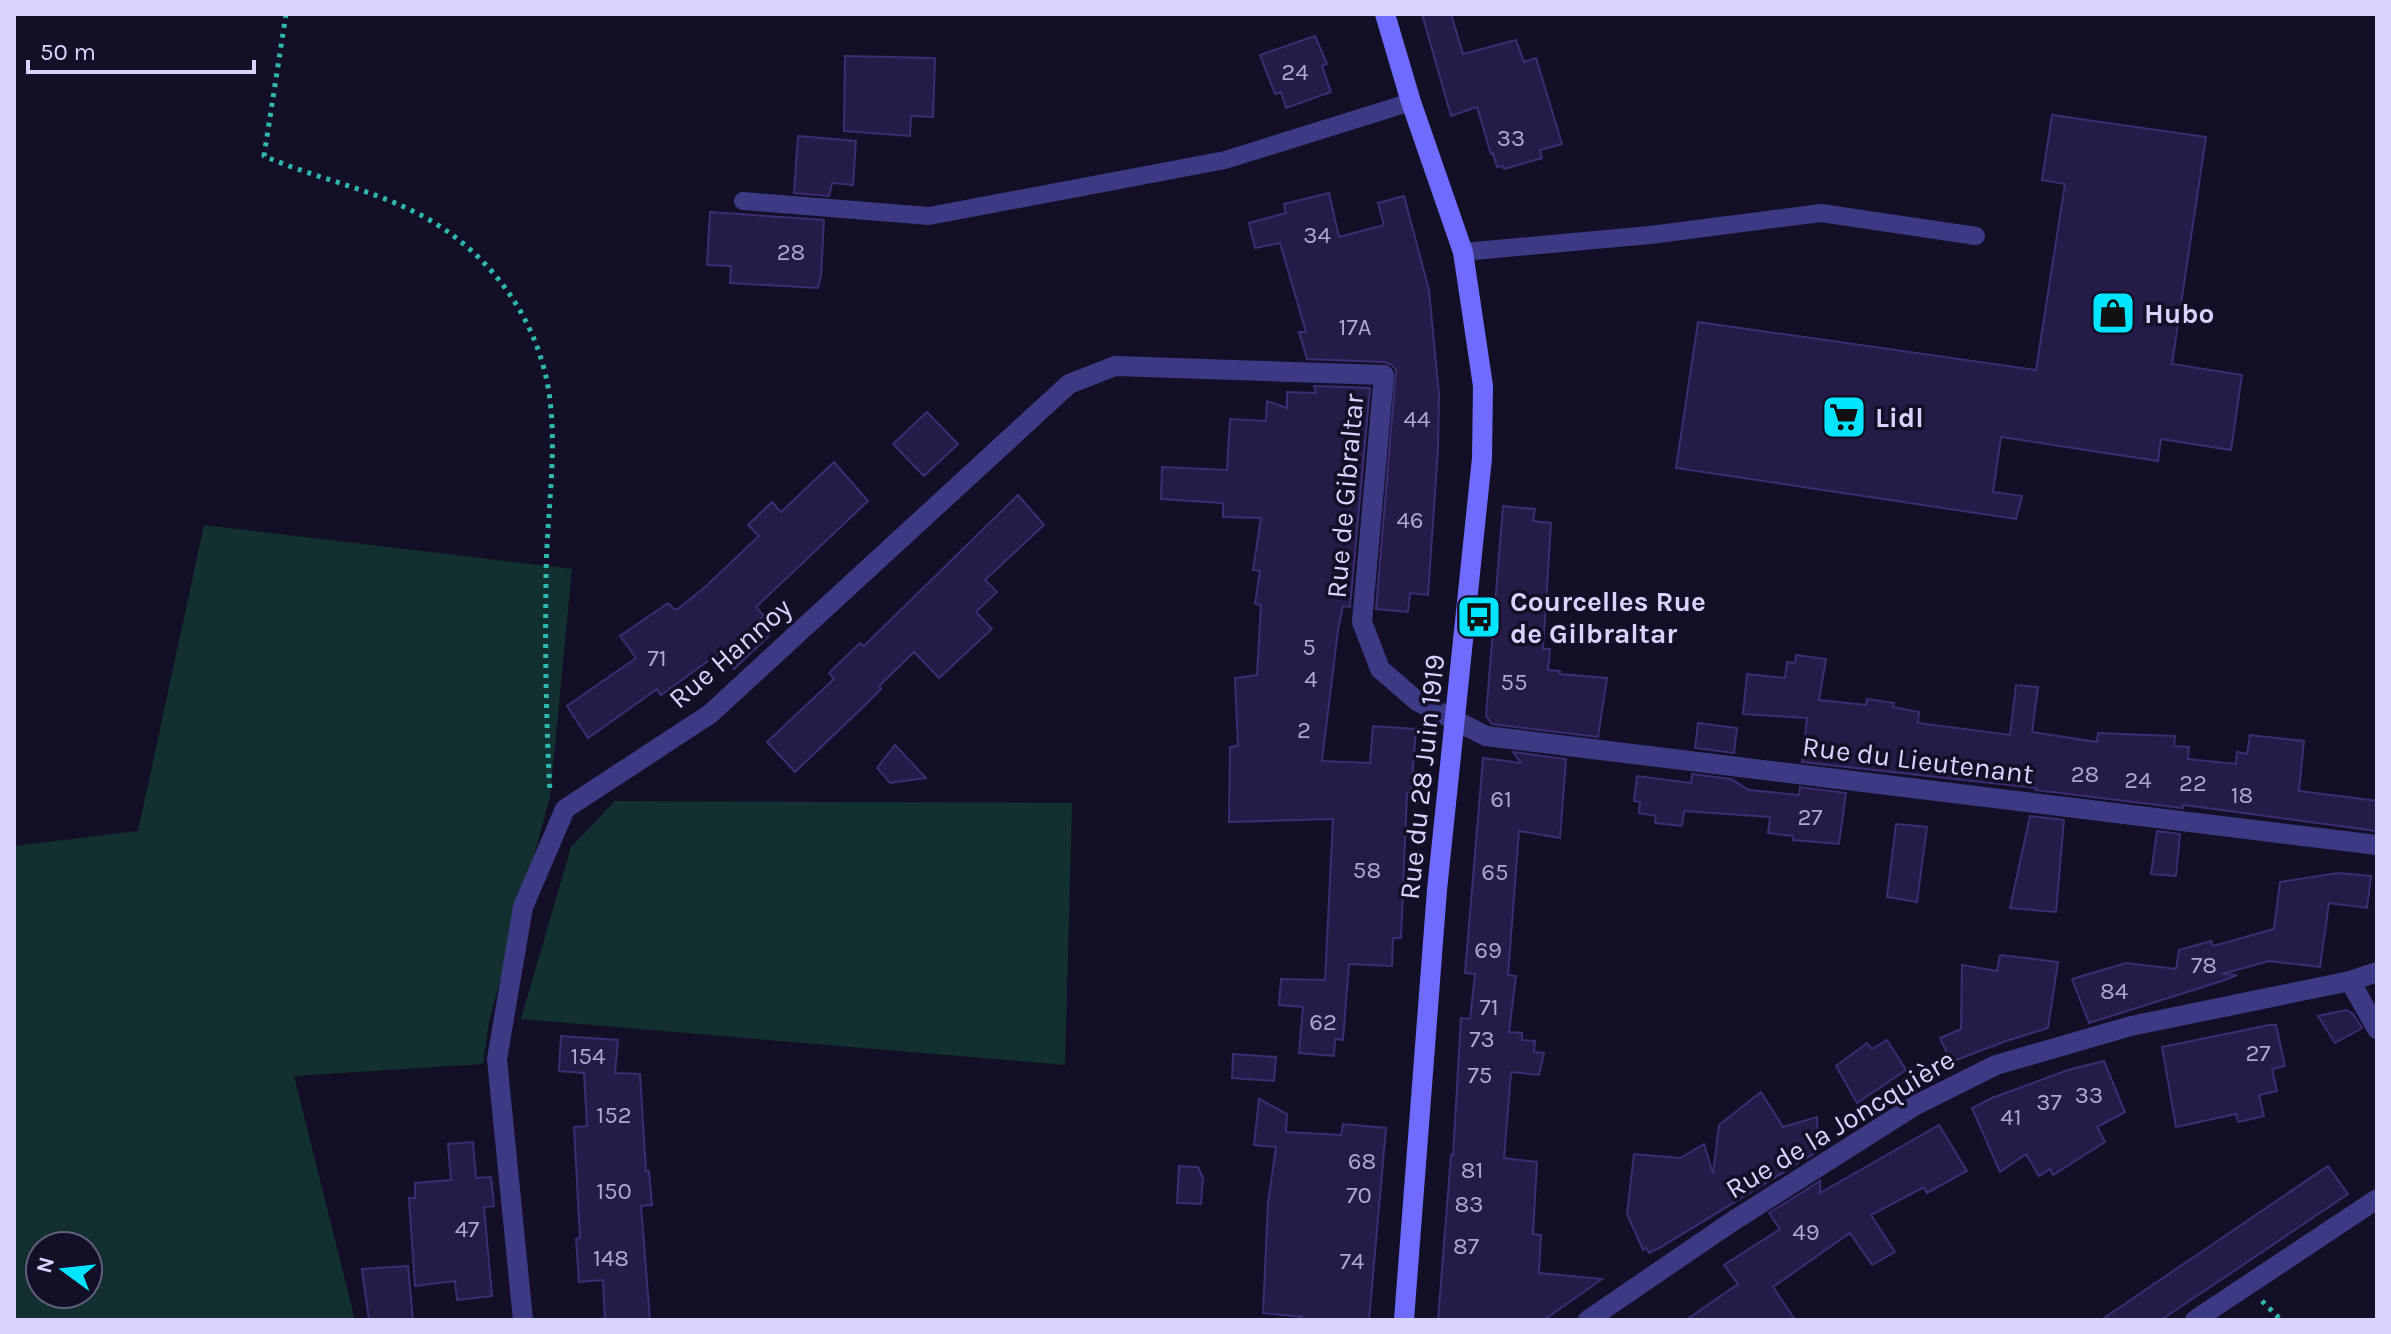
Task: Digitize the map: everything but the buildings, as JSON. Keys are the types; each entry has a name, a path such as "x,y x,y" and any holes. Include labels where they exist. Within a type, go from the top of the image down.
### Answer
{"main road":[{"name":"Rue du 28 Juin 1919","path":"1385,14 1411,102 1463,252 1483,386 1482,458 1437,890 1404,1320"}],"street":[{"name":"Rue Hannoy","path":"523,1320 497,1059 523,907 565,809 710,714 1069,384 1115,366 1384,375"},
{"name":"Rue de Gibraltar","path":"1384,375 1362,622 1380,669 1417,701 1455,722"},
{"name":"Rue du Lieutenant","path":"1455,722 1486,736 2377,845"},
{"name":"Rue de la Joncquière","path":"1588,1320 1730,1223 1914,1106 1996,1065 2131,1026 2350,981 2377,972"},
{"path":"2350,981 2377,1029"},
{"path":"2195,1320 2377,1199"}],"lane":[{"path":"743,201 929,216 1225,160 1411,102"},
{"path":"1463,252 1650,235 1821,213 1976,236"}],"path":[{"path":"286,14 264,156 299,171 399,204 435,223 497,277 522,311 543,359 551,410 546,658 550,791 557,828"}],"green space":[{"path":"204,525 572,569 550,797 489,1021 483,1064 294,1076 355,1320 14,1320 14,846 138,831"},
{"path":"615,801 1072,803 1065,1065 521,1019 571,847"}],"place":[{"name":"Hubo","path":"2113,313"},
{"name":"Lidl","path":"1844,417"},
{"name":"Courcelles Rue de Gilbraltar","path":"1479,617"}]}
